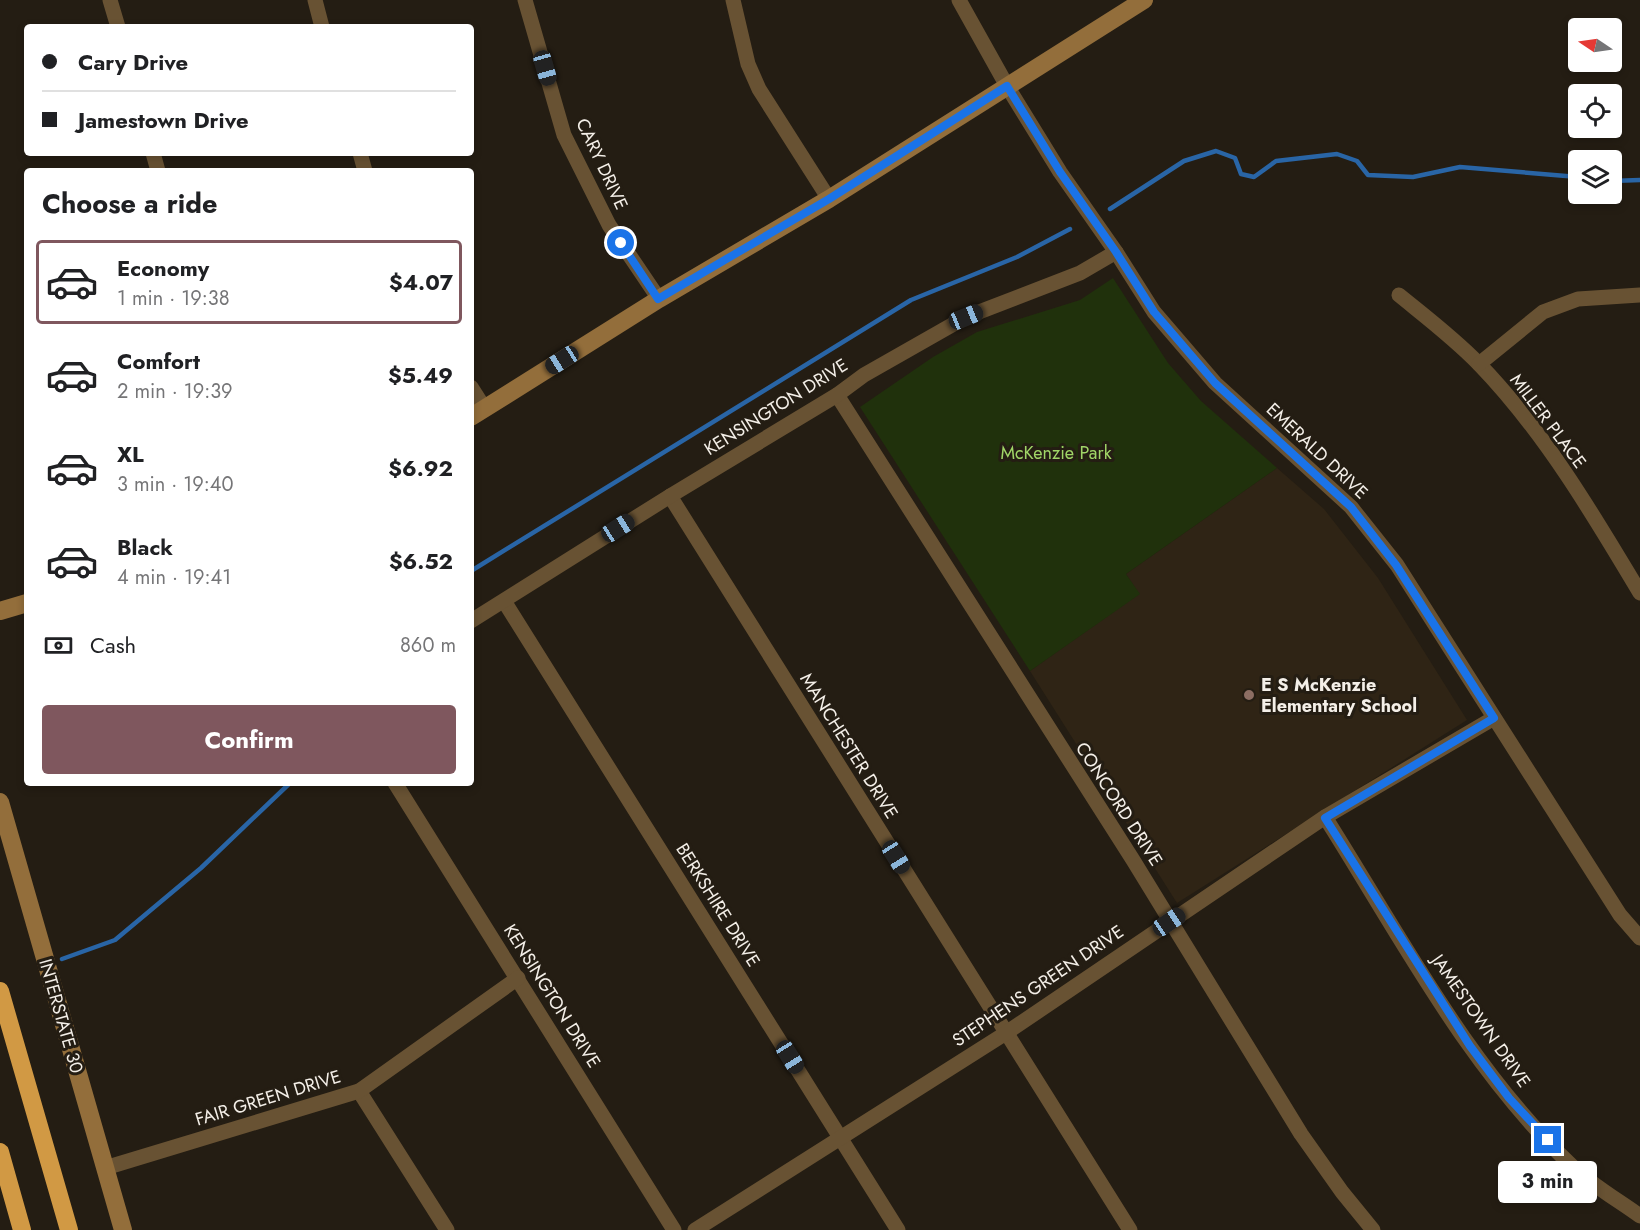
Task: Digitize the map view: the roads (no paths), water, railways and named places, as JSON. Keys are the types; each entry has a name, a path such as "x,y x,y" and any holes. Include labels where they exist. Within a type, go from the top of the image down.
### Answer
{"highway":[{"path":"0,991 69,1230"},
{"path":"0,1152 22,1230"}],"street":[{"path":"110,0 117,24"},
{"path":"315,0 321,24"},
{"name":"CARY DRIVE","path":"525,0 564,135 609,225 658,299"},
{"path":"733,0 748,64 759,89 829,199"},
{"name":"EMERALD DRIVE","path":"959,0 1007,86 1060,172 1116,252 1154,312 1215,383 1351,507 1396,565 1620,915 1640,938"},
{"path":"474,398 478,413 658,299 829,199 1144,0"},
{"name":"KENSINGTON DRIVE","path":"474,619 670,496 837,395 864,375 966,317 1080,273 1116,252"},
{"name":"MILLER PLACE","path":"1399,295 1479,364 1529,424 1605,535 1640,593"},
{"path":"1479,364 1542,312 1578,299 1640,295"},
{"name":"CONCORD DRIVE","path":"837,395 1301,1134 1342,1192 1373,1230"},
{"name":"MANCHESTER DRIVE","path":"670,496 1130,1230"},
{"name":"BERKSHIRE DRIVE","path":"504,601 898,1230"},
{"path":"0,611 24,604"},
{"name":"STEPHENS GREEN DRIVE","path":"695,1230 839,1136 1006,1033 1325,818 1494,718"},
{"name":"KENSINGTON DRIVE","path":"397,786 674,1230"},
{"name":"INTERSTATE 30","path":"0,802 123,1230"},
{"name":"JAMESTOWN DRIVE","path":"1325,818 1470,1046 1509,1098 1575,1169 1640,1216"},
{"name":"FAIR GREEN DRIVE","path":"105,1168 358,1091 518,978"},
{"path":"358,1091 447,1230"}],"waterway":[{"path":"1110,209 1184,161 1216,151 1235,158 1241,174 1254,177 1276,161 1337,154 1357,161 1368,175 1413,177 1460,167 1568,176"},
{"path":"1622,181 1640,180"},
{"path":"474,569 911,300 1017,257 1070,229"},
{"path":"62,959 115,940 201,868 287,786"}],"place":[{"name":"E S McKenzie Elementary School","path":"1249,695"}],"park label":[{"name":"McKenzie Park","path":"1056,453"}]}
